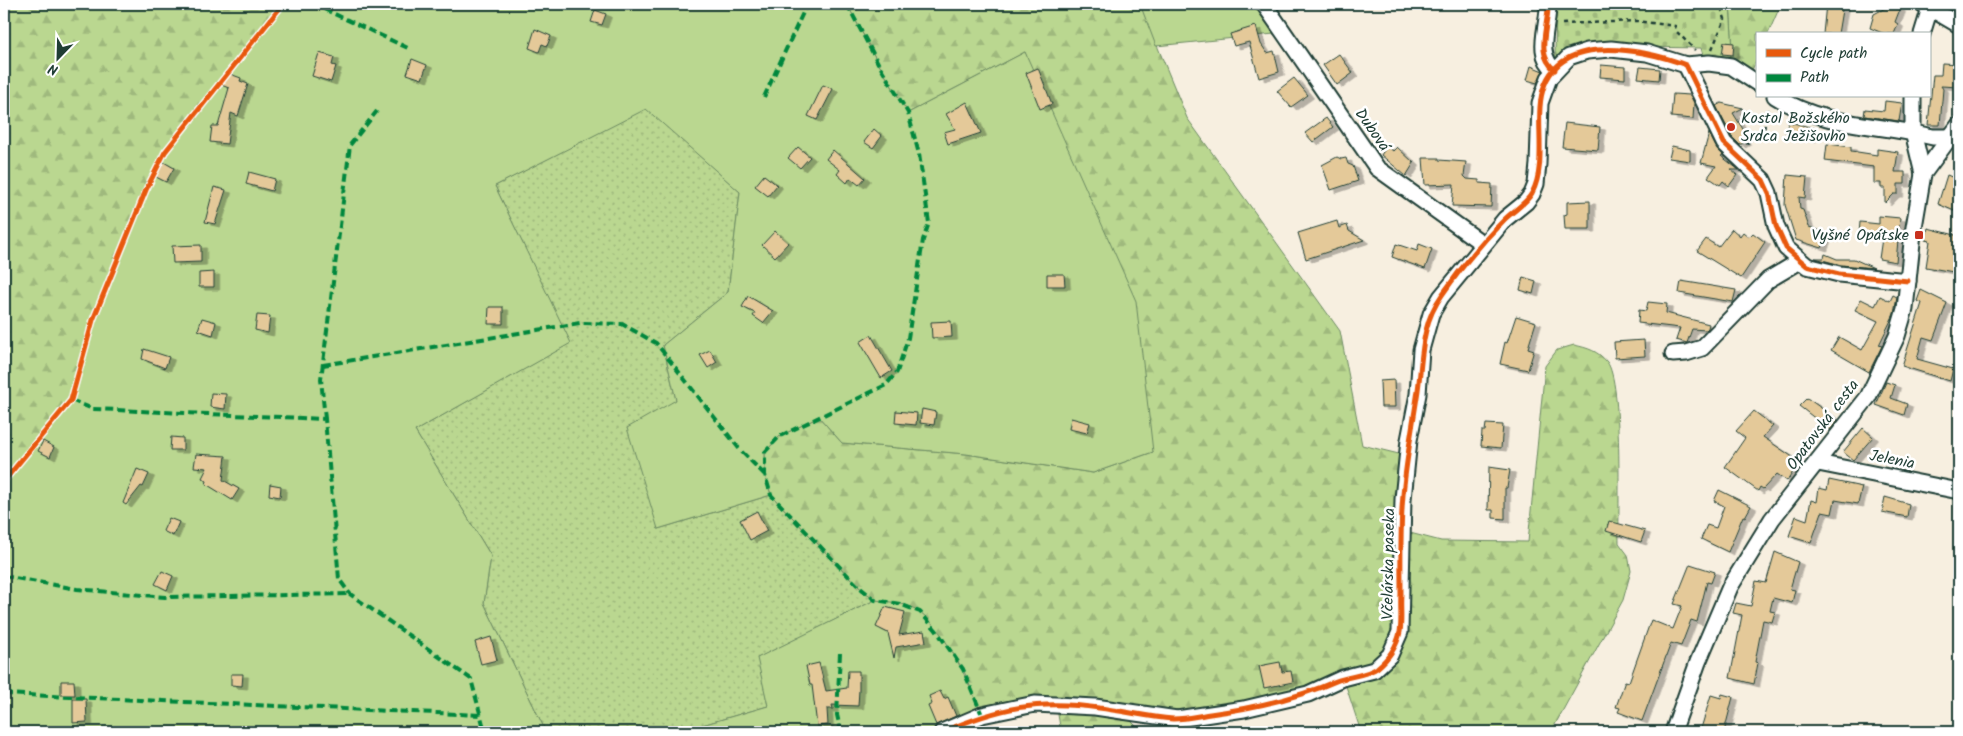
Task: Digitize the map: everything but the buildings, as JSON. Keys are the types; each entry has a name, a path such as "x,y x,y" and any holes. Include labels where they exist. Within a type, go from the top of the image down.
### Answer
{"street":[{"name":"Dubová","path":"1264,4 1377,168 1483,244"},
{"path":"1548,4 1543,51 1547,63 1555,70"},
{"path":"1922,32 1927,6 1959,25"},
{"name":"Včelárska paseka","path":"942,732 982,715 1035,704 1096,707 1177,719 1244,709 1308,694 1343,678 1374,670 1390,654 1400,632 1403,499 1409,440 1418,394 1421,350 1432,314 1441,297 1505,219 1526,202 1536,184 1540,103 1545,86 1555,70 1570,57 1605,49 1647,53 1686,65"},
{"path":"1756,82 1730,66 1709,63 1686,65 1724,143 1763,180 1769,193 1776,226 1786,248 1807,266 1839,274 1908,281"},
{"path":"1913,98 1913,132 1923,174"},
{"path":"1779,99 1806,113 1835,122 1913,132 1933,137 1949,137"},
{"name":"Opatovská cesta","path":"1673,732 1698,662 1730,587 1772,519 1818,463 1868,397 1897,336 1905,309 1913,233 1923,174 1959,125"},
{"path":"1673,354 1686,353 1702,348 1741,305 1768,280 1800,261"},
{"name":"Jelenia","path":"1818,463 1959,491"}],"path":[{"path":"1709,63 1709,56 1725,19 1720,4"},
{"path":"1562,24 1637,21 1669,24 1675,26 1676,31 1694,48"},
{"path":"1753,137 1764,130 1766,108 1779,99"}],"green space":[{"path":"4,4 283,4 165,152 146,190 93,320 71,400 4,481"},
{"path":"283,4 847,4 878,63 908,113 1025,52 1136,301 1153,452 1093,473 966,454 842,443 819,417 780,436 765,452 765,475 771,495 658,529 627,428 676,400 663,345 728,292 740,192 646,109 495,186 571,343 415,431 491,556 484,603 546,732 4,732 4,481 71,400 93,320 146,190 165,152"},
{"path":"847,4 1140,4 1187,118 1340,331 1362,445 1407,456 1400,632 1374,670 1200,715 1095,707 982,715 963,669 936,630 920,612 900,604 875,600 858,586 771,495 765,475 765,452 780,436 819,417 842,443 966,454 1093,473 1153,452 1025,52 908,113 878,63"},
{"path":"1140,4 1264,4 1284,33 1156,46"},
{"path":"1556,4 1730,4 1733,51 1728,58 1703,55 1701,48 1580,46 1555,59"},
{"path":"1730,4 1781,4 1769,32 1756,32 1756,61 1749,77 1731,66 1728,58 1733,51"},
{"path":"646,108 740,192 728,292 663,345 676,400 658,529 771,495 858,586 875,600 758,658 768,706 678,732 546,732 484,603 491,556 415,431 570,343 495,186"},
{"path":"1574,345 1600,355 1607,362 1612,374 1618,419 1619,543 1628,555 1631,571 1623,600 1551,732 1361,732 1345,683 1391,662 1406,532 1441,541 1528,542 1545,366 1557,350"},
{"path":"875,600 899,603 910,607 920,612 930,621 957,660 982,715 942,732 678,732 768,706 757,658"},
{"path":"1057,709 1126,716 1142,732 1061,732"}],"marked path":[{"path":"313,4 410,49"},
{"path":"764,97 807,4"},
{"path":"847,4 878,63 908,113 919,154 929,223 923,240 908,338 897,372 886,385 780,436 765,452 765,475 771,495 858,586 875,600 900,604 920,612 936,630 963,669 982,715"},
{"path":"325,419 321,379 350,145 377,111"},
{"path":"323,365 580,323 622,324 656,343 741,451 765,475"},
{"path":"71,400 93,409 325,419 339,579 350,594 471,679 485,732"},
{"path":"4,576 77,589 165,597 350,594"},
{"path":"840,653 837,715 841,732"},
{"path":"4,694 481,715"}],"cycle path":[{"path":"4,481 71,400 93,320 146,190 165,152 283,4"},
{"path":"1548,4 1544,48 1545,56 1555,70"},
{"path":"942,732 1000,711 1037,705 1077,705 1173,719 1242,709 1290,698 1341,679 1368,673 1385,661 1392,652 1400,632 1403,495 1423,344 1429,319 1456,275 1508,216 1523,204 1532,193 1540,162 1540,107 1546,82 1558,65 1576,55 1597,50 1620,50 1644,53 1686,65 1724,143 1763,180 1769,193 1776,226 1786,248 1807,266 1839,274 1908,281"}],"place":[{"name":"Kostol Božského Srdca Ježišovho","path":"1731,127"},
{"name":"Vyšné Opátske","path":"1919,235"}]}
